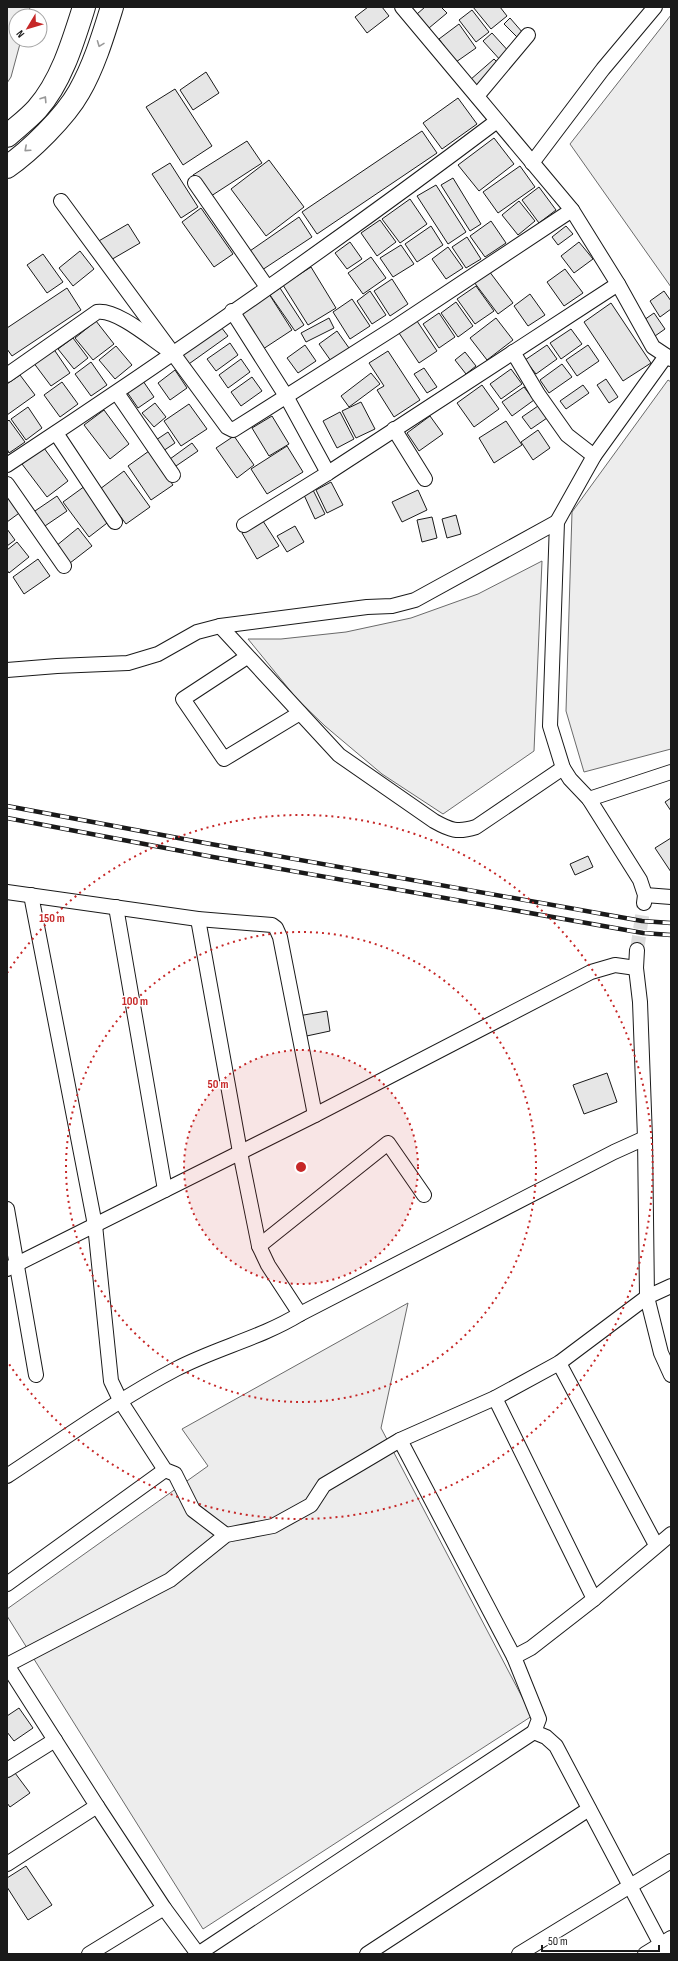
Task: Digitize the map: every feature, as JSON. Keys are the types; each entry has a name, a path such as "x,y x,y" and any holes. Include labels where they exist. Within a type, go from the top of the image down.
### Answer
{"highway":[{"path":"7,136 37,109 56,80 72,45 84,7"},
{"path":"7,167 52,128 79,93 101,43 112,7"}],"street":[{"path":"402,7 416,13 477,96 572,210 618,284 653,347 669,357 594,456 557,522 550,726 563,768 570,779 589,799 640,880 645,899 671,896"},
{"path":"532,163 603,69 654,7"},
{"path":"477,96 528,36"},
{"path":"7,465 117,393 172,352 268,287 393,199 497,121"},
{"path":"195,183 268,287"},
{"path":"61,201 230,429 237,429 286,396 394,328 572,210"},
{"path":"244,525 328,473 618,284"},
{"path":"232,311 286,396 328,473"},
{"path":"7,375 92,315 103,312 116,316 172,352"},
{"path":"513,352 538,394 563,430 594,456"},
{"path":"117,393 173,475"},
{"path":"394,429 425,479"},
{"path":"56,433 115,522"},
{"path":"7,484 64,566"},
{"path":"7,670 128,663 158,654 197,632 220,626 392,606 415,600 557,522"},
{"path":"220,626 247,657 340,755 434,821 449,829 463,831 476,827 563,768"},
{"path":"247,657 183,699 224,759 300,713"},
{"path":"589,799 671,772"},
{"path":"7,892 198,919 272,925 276,928 280,936 315,1115"},
{"path":"31,895 95,1225 111,1381 121,1402 165,1470 175,1474 193,1510 226,1535"},
{"path":"116,907 165,1190"},
{"path":"198,919 240,1152 260,1246 268,1265 300,1314"},
{"path":"637,950 636,968 640,1002 645,1138 647,1297 661,1353 671,1375"},
{"path":"12,1266 315,1115 591,972 615,965 636,968"},
{"path":"7,1476 121,1402 176,1369 278,1328 300,1314 614,1152 645,1138"},
{"path":"260,1246 388,1143 424,1196"},
{"path":"7,1209 12,1266 36,1375"},
{"path":"400,1440 514,1656 539,1719 534,1732 198,1954 164,1908 7,1665 170,1580 226,1535 273,1526 311,1505 324,1485 400,1440 495,1398 559,1363 647,1297 671,1286"},
{"path":"559,1363 656,1545"},
{"path":"495,1398 594,1599"},
{"path":"7,1584 165,1470"},
{"path":"514,1656 531,1648 594,1599 656,1545 671,1534"},
{"path":"534,1732 546,1737 556,1746 630,1885 666,1945 645,1954"},
{"path":"7,1770 55,1740"},
{"path":"7,1864 97,1806"},
{"path":"367,1954 589,1809"},
{"path":"519,1954 671,1861"},
{"path":"90,1954 164,1908"}],"shaded area":[{"path":"7,7 30,7 8,8 8,48 19,48 11,77 7,83"},
{"path":"671,15 671,287 570,144"},
{"path":"668,380 671,382 671,749 584,772 566,711 572,512"},
{"path":"542,561 534,751 443,814 382,774 325,726 297,699 248,639 281,639 346,632 411,618 478,594"},
{"path":"408,1303 381,1428 532,1716 203,1929 7,1616 7,1609 208,1466 182,1429"}],"building":[{"path":"368,7 382,7 389,16 367,33 355,17"},
{"path":"425,7 441,7 447,13 429,28 417,14"},
{"path":"473,7 500,7 507,16 491,29"},
{"path":"472,10 489,32 476,42 459,20"},
{"path":"510,18 523,33 518,38 504,24"},
{"path":"459,24 476,48 456,62 439,39"},
{"path":"492,33 511,54 502,62 483,41"},
{"path":"494,59 501,66 478,88 470,80"},
{"path":"206,72 219,93 193,110 180,90"},
{"path":"175,89 212,146 183,165 146,107"},
{"path":"458,98 477,124 442,149 423,123"},
{"path":"422,131 437,153 317,234 302,212"},
{"path":"494,138 514,164 479,191 458,165"},
{"path":"247,141 262,163 208,198 193,175"},
{"path":"269,160 304,207 266,236 231,189"},
{"path":"170,163 198,207 181,218 152,174"},
{"path":"520,166 535,187 498,213 483,192"},
{"path":"453,178 481,224 470,231 441,185"},
{"path":"436,185 466,232 448,244 417,196"},
{"path":"539,187 556,210 539,223 522,200"},
{"path":"410,199 427,224 400,243 382,219"},
{"path":"519,201 535,221 518,235 502,215"},
{"path":"201,208 233,254 214,267 182,222"},
{"path":"299,217 312,237 259,272 247,253"},
{"path":"380,220 396,242 377,256 361,233"},
{"path":"491,221 506,243 485,257 470,236"},
{"path":"128,224 140,243 109,261 97,242"},
{"path":"431,226 443,245 417,262 405,244"},
{"path":"566,226 573,234 558,245 552,237"},
{"path":"467,237 481,259 466,268 452,247"},
{"path":"350,242 362,259 347,269 335,253"},
{"path":"579,242 593,259 574,273 561,256"},
{"path":"401,245 414,264 393,277 380,258"},
{"path":"448,247 463,268 446,279 432,259"},
{"path":"80,251 94,269 73,286 59,268"},
{"path":"43,254 63,282 47,293 27,265"},
{"path":"371,257 386,278 363,294 348,273"},
{"path":"311,267 336,308 308,325 283,285"},
{"path":"565,269 583,293 564,306 547,282"},
{"path":"489,271 513,303 498,314 474,282"},
{"path":"392,279 408,304 390,316 374,291"},
{"path":"476,286 494,311 475,324 457,299"},
{"path":"67,288 81,310 12,356 7,349 7,328"},
{"path":"280,288 304,325 295,331 270,295"},
{"path":"370,291 386,315 372,324 357,301"},
{"path":"664,291 671,301 671,309 660,317 650,301"},
{"path":"269,294 292,330 260,351 237,314"},
{"path":"530,294 545,315 528,326 514,306"},
{"path":"352,299 370,326 350,339 333,312"},
{"path":"456,302 473,326 458,337 441,313"},
{"path":"611,303 651,363 623,381 584,322"},
{"path":"439,313 455,337 439,348 423,324"},
{"path":"654,313 665,329 655,336 644,320"},
{"path":"329,318 334,328 306,342 301,333"},
{"path":"496,318 513,340 487,360 470,338"},
{"path":"96,321 114,344 93,360 75,338"},
{"path":"417,321 437,351 419,363 399,333"},
{"path":"221,327 228,336 186,366 179,356"},
{"path":"571,329 582,344 561,359 550,343"},
{"path":"337,331 349,348 331,361 319,344"},
{"path":"73,338 88,358 74,369 58,349"},
{"path":"230,343 238,355 216,371 207,359"},
{"path":"305,345 316,361 298,373 287,358"},
{"path":"547,345 557,359 536,374 525,360"},
{"path":"588,345 599,361 577,376 566,360"},
{"path":"116,346 132,365 115,379 99,360"},
{"path":"53,348 70,373 51,386 33,362"},
{"path":"388,351 420,400 394,417 377,390 384,386 369,363"},
{"path":"465,352 476,366 466,374 455,360"},
{"path":"241,359 250,372 228,388 219,375"},
{"path":"91,362 107,385 91,396 75,374"},
{"path":"562,364 572,377 549,393 540,380"},
{"path":"424,368 437,387 427,393 414,374"},
{"path":"511,369 522,384 501,399 490,384"},
{"path":"175,370 187,388 170,400 158,383"},
{"path":"371,373 380,384 349,407 341,396"},
{"path":"20,375 35,395 7,415 7,384"},
{"path":"252,377 262,391 241,406 231,392"},
{"path":"606,379 618,397 609,403 597,385"},
{"path":"143,381 154,397 138,408 127,392"},
{"path":"62,382 78,404 60,417 44,395"},
{"path":"482,385 499,409 474,427 457,403"},
{"path":"583,385 589,393 566,409 560,401"},
{"path":"524,387 534,400 512,416 502,402"},
{"path":"361,402 375,429 356,438 342,411"},
{"path":"155,403 166,417 154,427 142,413"},
{"path":"189,404 207,429 181,446 164,421"},
{"path":"538,406 547,418 531,429 522,417"},
{"path":"28,407 42,428 26,440 11,419"},
{"path":"104,410 129,444 110,459 84,425"},
{"path":"340,412 354,439 337,448 323,421"},
{"path":"272,416 289,444 269,456 252,428"},
{"path":"430,416 443,434 419,451 407,433"},
{"path":"9,420 25,442 9,453 7,449 7,422"},
{"path":"506,421 522,445 494,463 479,438"},
{"path":"538,430 550,448 533,460 521,442"},
{"path":"168,432 175,443 163,451 156,440"},
{"path":"234,436 254,465 237,478 216,448"},
{"path":"192,443 198,451 176,466 170,459"},
{"path":"287,446 303,472 267,494 251,469"},
{"path":"44,448 68,481 47,497 22,464"},
{"path":"149,451 173,485 151,500 128,466"},
{"path":"124,471 150,507 126,524 100,489"},
{"path":"331,482 343,505 327,513 316,490"},
{"path":"85,486 111,520 89,537 63,502"},
{"path":"313,490 325,514 315,519 304,495"},
{"path":"418,490 427,510 402,522 392,502"},
{"path":"10,495 22,511 7,522 7,497"},
{"path":"57,496 67,511 42,528 32,513"},
{"path":"456,515 461,534 447,538 442,519"},
{"path":"432,517 437,538 422,542 417,520"},
{"path":"263,521 279,546 257,559 242,533"},
{"path":"295,526 304,542 287,552 277,536"},
{"path":"78,528 92,546 70,563 56,546"},
{"path":"7,529 15,540 7,546"},
{"path":"17,542 29,557 9,573 7,570 7,550"},
{"path":"38,559 50,576 24,594 13,577"},
{"path":"671,798 671,811 665,802"},
{"path":"671,838 671,872 655,848"},
{"path":"588,856 593,867 575,875 570,864"},
{"path":"327,1011 330,1031 302,1037 298,1016"},
{"path":"607,1073 617,1102 584,1114 573,1085"},
{"path":"19,1708 33,1728 14,1741 7,1732 7,1716"},
{"path":"12,1769 30,1793 10,1807 7,1803 7,1773"},
{"path":"26,1866 52,1905 28,1920 7,1887 7,1878"}],"tunnel":[{"path":"637,950 644,903"}],"railway":[{"path":"7,806 642,921 671,923"},
{"path":"7,818 213,857 643,933 671,935"}]}
